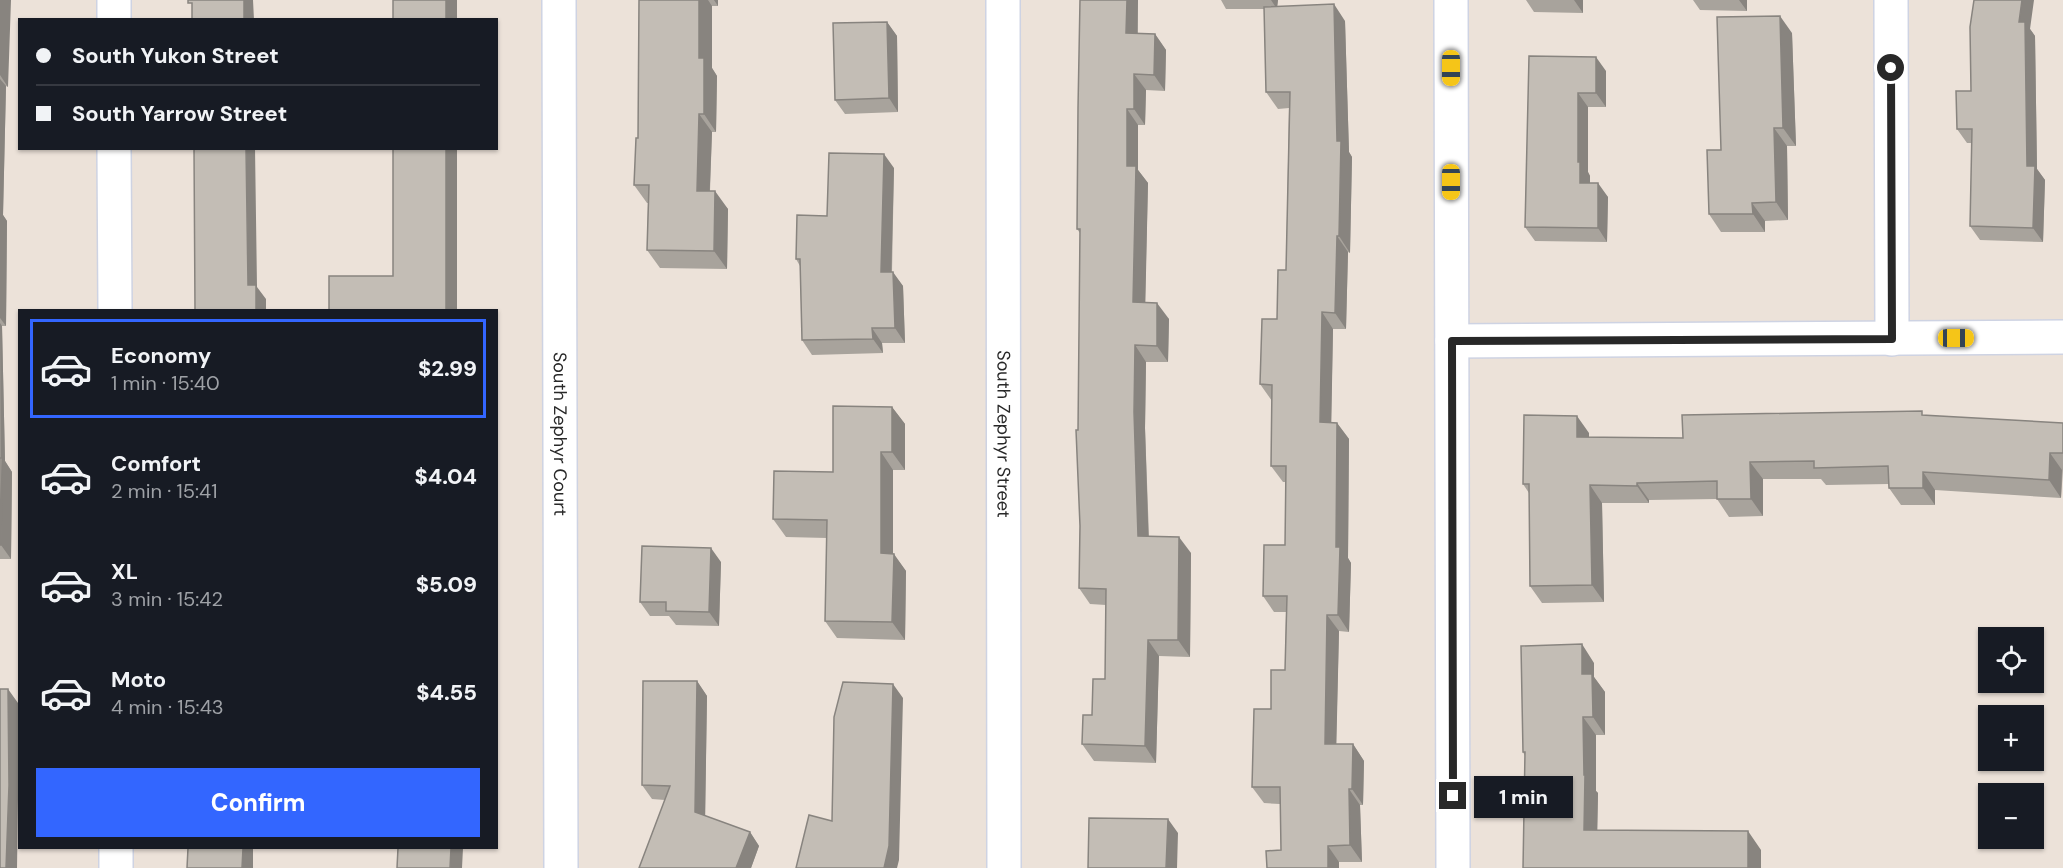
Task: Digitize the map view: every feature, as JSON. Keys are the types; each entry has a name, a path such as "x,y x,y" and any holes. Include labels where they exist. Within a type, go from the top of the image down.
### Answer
{"street":[{"path":"114,0 114,18"},
{"name":"South Zephyr Court","path":"559,0 561,868"},
{"name":"South Zephyr Street","path":"1003,0 1004,868"},
{"path":"1451,0 1453,868"},
{"path":"1891,0 1892,339"},
{"path":"114,150 115,309"},
{"path":"1452,341 2063,337"},
{"path":"116,849 116,868"}],"building":[{"path":"188,0 244,0 244,18 192,18 192,3 188,3"},
{"path":"393,0 446,0 446,18 393,18"},
{"path":"639,0 699,0 699,58 704,58 704,114 699,114 697,191 715,191 714,251 647,250 649,185 634,185 636,138 638,138"},
{"path":"1080,0 1127,0 1126,33 1155,34 1154,75 1134,74 1134,109 1127,109 1127,166 1136,166 1133,302 1157,303 1157,346 1135,345 1134,412 1138,536 1179,537 1178,640 1148,640 1145,746 1082,744 1083,715 1092,715 1093,679 1105,679 1106,589 1079,588 1080,526 1076,430 1078,430 1080,229 1077,229"},
{"path":"1974,0 2022,0 2019,22 2025,22 2027,166 2035,166 2033,228 1970,226 1972,129 1957,129 1956,91 1971,91 1970,27"},
{"path":"1334,4 1337,141 1341,141 1339,236 1337,236 1335,313 1322,312 1320,422 1337,423 1336,547 1340,547 1338,615 1327,615 1325,744 1353,744 1352,789 1349,789 1350,845 1328,846 1328,868 1267,868 1266,851 1281,850 1280,787 1252,787 1254,709 1271,709 1271,670 1285,670 1287,596 1263,596 1264,545 1285,545 1286,466 1271,466 1272,385 1260,384 1262,319 1277,319 1278,270 1286,270 1290,92 1266,92 1264,7"},
{"path":"1780,16 1783,128 1774,128 1776,202 1752,203 1753,214 1709,214 1707,150 1721,150 1717,17"},
{"path":"887,22 889,98 835,100 833,23"},
{"path":"1529,56 1596,57 1596,93 1578,93 1578,162 1580,162 1580,183 1598,183 1598,228 1525,227"},
{"path":"194,150 246,150 248,285 256,285 256,309 195,309"},
{"path":"393,150 446,150 446,309 329,309 329,276 393,276"},
{"path":"829,153 884,154 881,272 893,272 895,328 872,328 873,339 802,340 800,259 796,259 797,215 827,216"},
{"path":"833,406 892,407 892,452 881,452 881,553 894,554 892,622 825,621 827,520 773,519 774,471 833,472"},
{"path":"1922,411 1922,415 2063,423 2063,453 2050,453 2049,480 1923,472 1923,488 1889,488 1888,466 1814,468 1814,461 1750,462 1751,499 1717,499 1717,481 1637,483 1637,486 1590,485 1592,585 1530,586 1529,484 1523,484 1524,415 1577,416 1577,437 1683,438 1682,415"},
{"path":"0,458 2,458 1,545 0,545"},
{"path":"642,546 711,548 709,612 666,611 666,602 640,602"},
{"path":"1582,644 1582,674 1592,674 1593,717 1583,717 1584,830 1748,831 1748,868 1523,868 1525,752 1523,752 1521,646"},
{"path":"643,681 697,681 695,812 750,832 736,868 639,868 670,786 642,785"},
{"path":"843,682 893,684 889,846 884,868 796,868 809,815 832,821 834,717"},
{"path":"0,689 8,689 9,785 6,868 0,868"},
{"path":"1089,818 1168,819 1166,868 1088,868"},
{"path":"188,849 243,849 242,868 187,868"},
{"path":"398,849 451,849 450,868 397,868"}],"route":[{"path":"1453,796 1452,341 1892,339 1891,68"}]}
